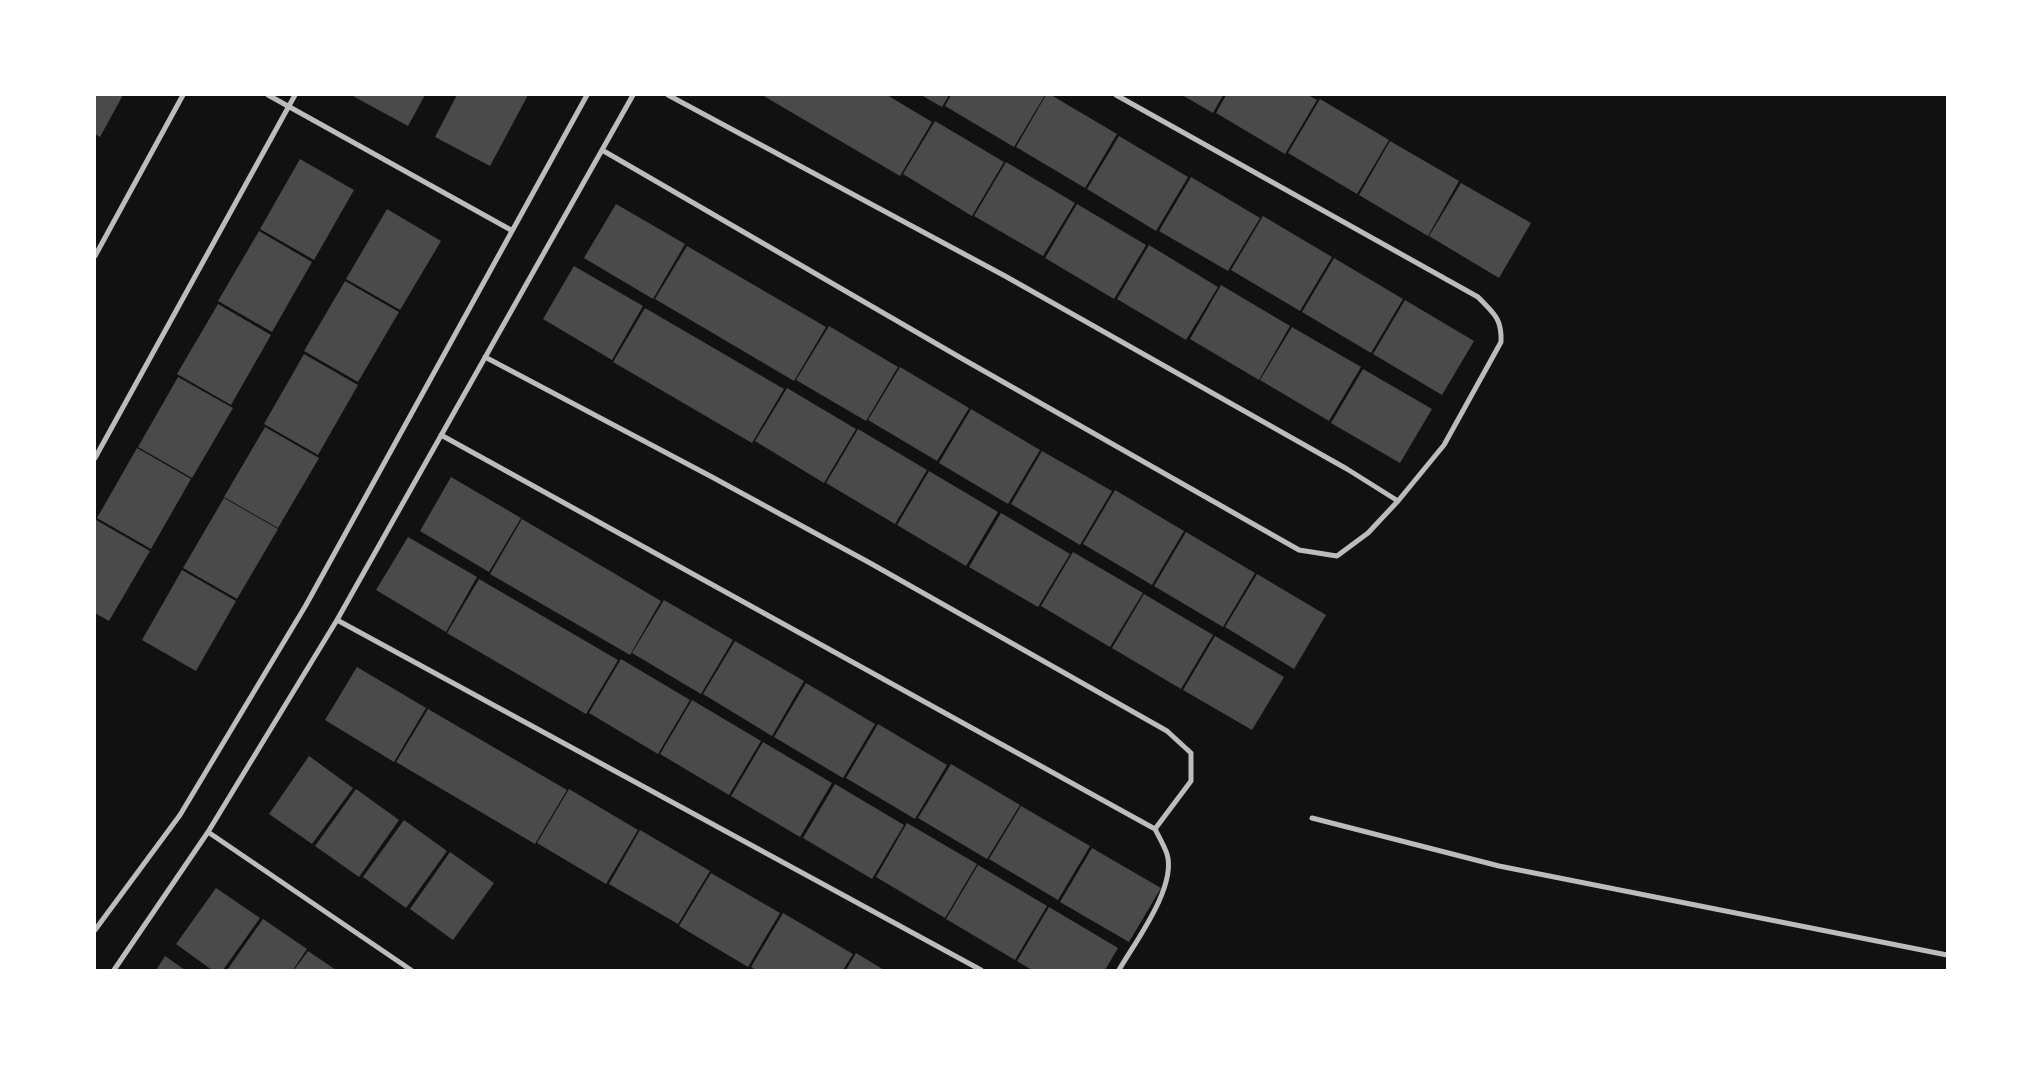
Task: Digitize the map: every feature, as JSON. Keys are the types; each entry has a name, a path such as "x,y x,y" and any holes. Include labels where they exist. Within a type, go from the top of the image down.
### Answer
{"street":[{"path":"95,256 182,95"},
{"path":"268,95 511,230"},
{"path":"95,458 295,95"},
{"path":"95,930 180,815 306,606 511,230 587,95"},
{"path":"114,970 208,832 337,620 633,95"},
{"path":"668,95 1004,276 1347,469 1398,501"},
{"path":"602,150 961,358 1299,550 1337,556 1368,533 1398,501 1444,445 1501,342 1501,327 1493,312 1478,297 1116,95"},
{"path":"485,357 870,563 1167,731 1191,754 1191,781 1155,829"},
{"path":"441,435 1155,829 1168,855 1166,883 1162,897 1119,970"},
{"path":"337,620 981,970"},
{"path":"1312,818 1499,866 1947,955"},
{"path":"208,832 411,970"}],"building":[{"path":"95,95 123,95 100,137 95,134"},
{"path":"351,95 425,95 408,126"},
{"path":"457,95 528,95 490,166 435,137"},
{"path":"762,95 887,95 932,122 900,176"},
{"path":"921,95 949,95 942,107"},
{"path":"951,95 1045,95 1014,147 945,106"},
{"path":"1046,95 1051,95 1117,134 1085,188 1016,147"},
{"path":"1182,95 1223,95 1213,113"},
{"path":"1226,95 1308,95 1317,100 1285,154 1216,113"},
{"path":"1320,99 1389,140 1357,194 1288,153"},
{"path":"935,121 1004,162 972,216 903,174"},
{"path":"1119,136 1188,177 1156,231 1087,189"},
{"path":"1390,141 1459,181 1428,236 1359,195"},
{"path":"300,159 354,190 314,260 260,229"},
{"path":"1006,162 1075,203 1043,256 974,216"},
{"path":"1191,177 1260,218 1228,271 1159,231"},
{"path":"1461,183 1531,223 1499,278 1429,236"},
{"path":"616,204 685,244 653,299 584,258"},
{"path":"1077,204 1146,245 1114,299 1045,258"},
{"path":"387,209 441,241 400,310 346,279"},
{"path":"1263,216 1332,257 1300,311 1231,270"},
{"path":"259,231 312,262 272,332 218,301"},
{"path":"1149,245 1218,287 1186,340 1117,299"},
{"path":"687,246 826,327 794,381 655,299"},
{"path":"1334,258 1403,299 1371,353 1302,312"},
{"path":"574,266 643,306 612,360 543,319"},
{"path":"345,281 399,312 358,382 304,351"},
{"path":"1221,285 1290,326 1259,380 1190,339"},
{"path":"1405,300 1474,341 1442,395 1373,354"},
{"path":"218,304 271,335 231,405 177,374"},
{"path":"645,308 784,389 752,443 613,362"},
{"path":"829,326 898,367 866,421 796,380"},
{"path":"1292,327 1361,367 1329,421 1260,380"},
{"path":"304,354 358,385 318,455 264,424"},
{"path":"900,367 969,408 937,461 868,420"},
{"path":"1363,369 1432,409 1400,463 1331,423"},
{"path":"178,377 233,408 192,478 138,447"},
{"path":"787,388 856,429 824,483 755,441"},
{"path":"971,409 1040,450 1008,504 939,463"},
{"path":"265,427 319,458 278,528 224,497"},
{"path":"858,429 927,470 895,524 826,483"},
{"path":"137,448 191,479 151,549 97,518"},
{"path":"1042,451 1112,491 1080,545 1011,504"},
{"path":"929,471 998,512 966,566 897,525"},
{"path":"451,477 521,518 489,572 420,531"},
{"path":"1115,490 1184,531 1152,585 1083,544"},
{"path":"224,498 278,529 237,599 183,568"},
{"path":"1001,513 1070,554 1038,607 969,567"},
{"path":"522,519 661,601 630,655 490,574"},
{"path":"96,520 150,551 109,621 95,613"},
{"path":"1186,532 1255,573 1223,627 1154,586"},
{"path":"408,537 477,577 446,632 376,590"},
{"path":"1073,552 1143,593 1110,647 1041,606"},
{"path":"182,570 236,601 196,671 142,640"},
{"path":"1257,574 1326,615 1294,669 1225,627"},
{"path":"479,579 618,660 586,714 447,633"},
{"path":"1144,594 1213,635 1181,689 1112,648"},
{"path":"664,600 733,640 701,694 632,653"},
{"path":"1215,636 1284,677 1252,730 1183,690"},
{"path":"735,641 804,681 772,736 703,694"},
{"path":"621,659 690,700 658,754 589,713"},
{"path":"357,667 426,708 394,762 325,720"},
{"path":"806,683 875,724 843,778 774,737"},
{"path":"692,700 761,741 729,795 660,754"},
{"path":"428,709 567,790 535,844 396,762"},
{"path":"878,724 947,765 915,819 846,778"},
{"path":"763,742 832,783 800,837 731,796"},
{"path":"309,756 353,788 312,844 269,814"},
{"path":"951,764 1020,805 987,859 918,818"},
{"path":"835,784 904,825 872,879 803,838"},
{"path":"356,789 399,820 359,877 315,846"},
{"path":"569,789 638,830 606,884 537,843"},
{"path":"1021,806 1090,846 1058,900 989,859"},
{"path":"404,820 447,851 406,908 363,877"},
{"path":"907,823 977,864 945,918 876,877"},
{"path":"640,830 710,871 678,924 609,884"},
{"path":"1092,848 1161,888 1129,942 1060,902"},
{"path":"450,852 494,883 453,940 410,909"},
{"path":"978,865 1047,906 1015,960 946,919"},
{"path":"711,873 780,913 748,967 679,926"},
{"path":"216,888 260,918 223,970 212,970 176,944"},
{"path":"1049,907 1118,948 1105,970 1032,970 1017,961"},
{"path":"783,913 853,954 843,970 756,970 751,967"},
{"path":"263,919 307,949 293,970 227,970"},
{"path":"308,951 336,970 294,970"},
{"path":"856,953 884,970 846,970"},
{"path":"165,956 185,970 156,970"}]}
